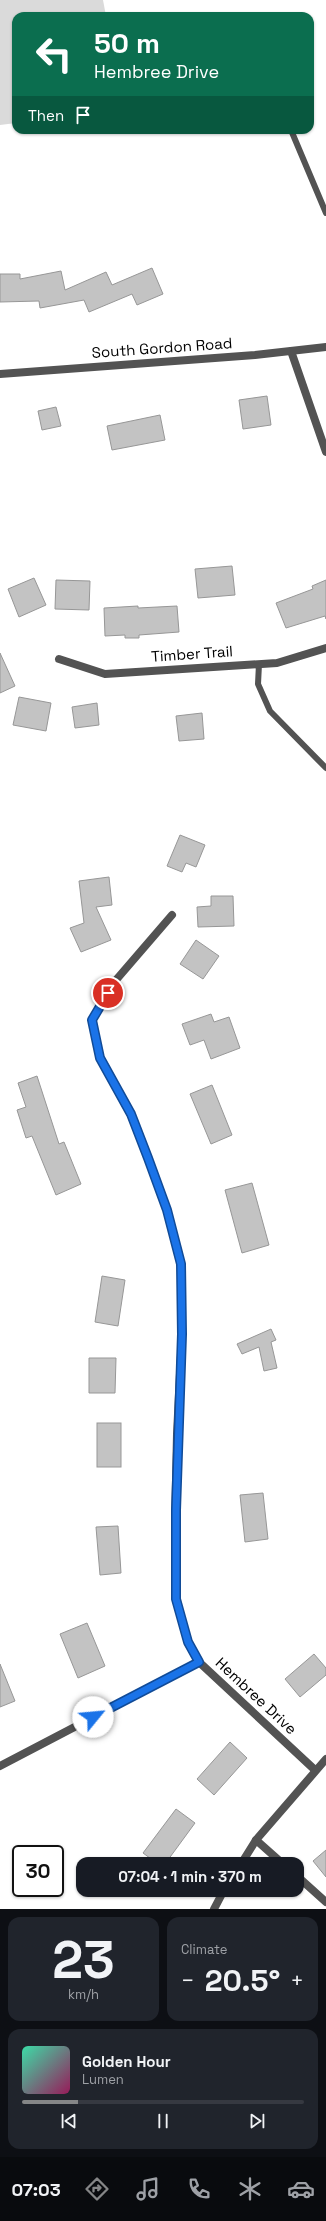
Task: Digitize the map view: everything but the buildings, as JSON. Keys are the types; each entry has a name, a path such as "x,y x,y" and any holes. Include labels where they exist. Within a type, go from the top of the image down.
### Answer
{"street":[{"name":"South Gordon Road","path":"0,374 326,347"},
{"path":"291,351 326,452"},
{"name":"Timber Trail","path":"59,659 105,674 277,663 326,648"},
{"name":"Hembree Drive","path":"172,915 116,980 92,1020 100,1058 131,1114 167,1210 181,1264 182,1334 176,1510 176,1599 188,1642 199,1662 315,1770"},
{"path":"0,1766 199,1662"},
{"path":"245,1857 256,1840 326,1759"},
{"path":"256,1840 275,1857"},
{"path":"304,1882 326,1902"},
{"path":"214,1909 220,1897"}],"lane":[{"path":"293,134 326,213"},
{"path":"259,664 258,684 270,711 326,768"}],"shaded area":[{"path":"0,0 103,0 105,12 12,12 12,124 0,125"}],"route":[{"path":"93,1717 199,1662 188,1642 176,1599 175,1526 177,1434 182,1334 181,1264 167,1210 131,1114 100,1058 92,1020 108,993"}]}
